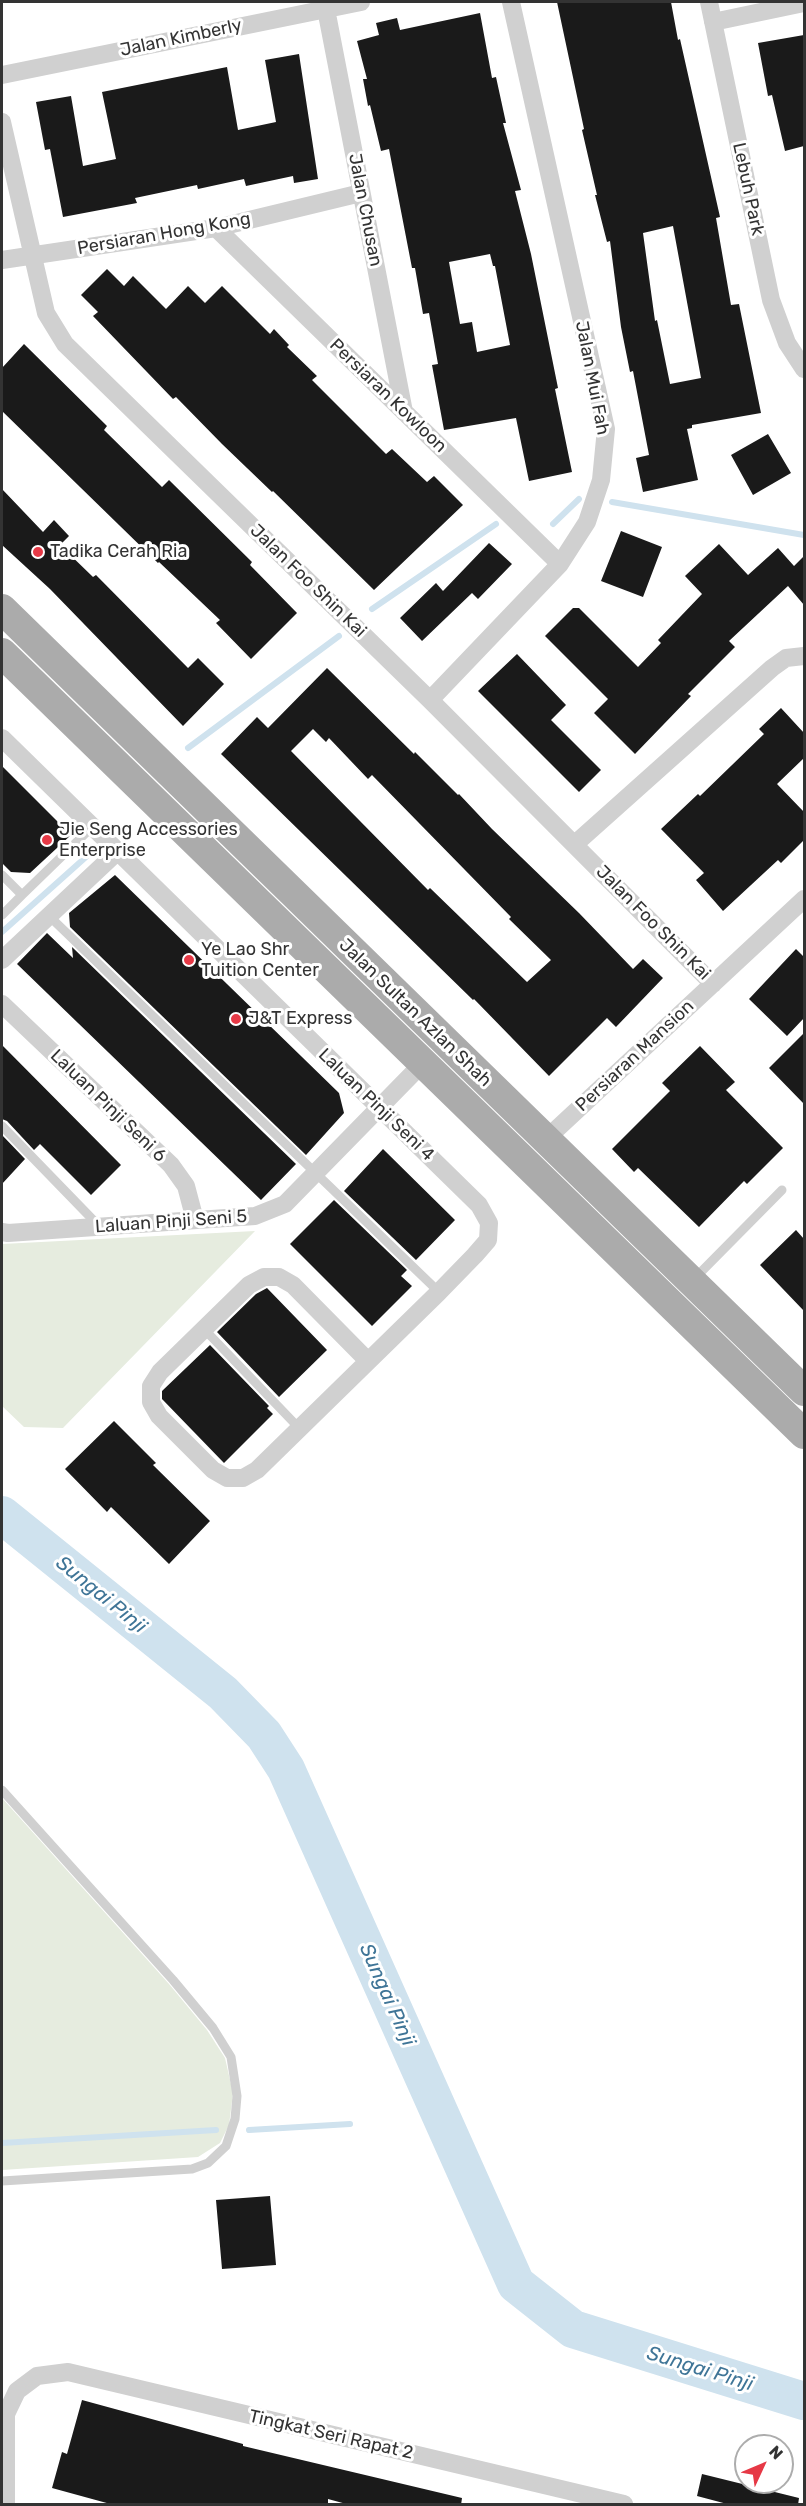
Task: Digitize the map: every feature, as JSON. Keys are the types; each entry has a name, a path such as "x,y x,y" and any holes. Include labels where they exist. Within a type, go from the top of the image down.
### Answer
{"main road":[{"name":"Jalan Sultan Azlan Shah","path":"2,609 804,1391"},
{"name":"Jalan Sultan Azlan Shah","path":"2,653 804,1434"},
{"path":"244,847 346,970 414,1034 422,1048 423,1063"}],"street":[{"name":"Jalan Kimberly","path":"2,75 361,2"},
{"name":"Jalan Mui Fah","path":"430,700 560,564 587,522 602,480 606,429 511,2"},
{"name":"Lebuh Park","path":"709,2 771,300 787,343 804,369"},
{"path":"713,22 804,3"},
{"name":"Jalan Chusan","path":"326,9 404,412"},
{"name":"Jalan Foo Shin Kai","path":"2,122 46,313 65,344 430,700 713,984"},
{"name":"Persiaran Hong Kong","path":"2,260 216,228 361,193"},
{"name":"Persiaran Kowloon","path":"216,228 560,564"},
{"path":"575,844 772,668 786,658 804,656"},
{"name":"Laluan Pinji Seni 4","path":"2,738 479,1205 489,1223 488,1240 439,1292"},
{"path":"2,960 117,852"},
{"name":"Persiaran Mansion","path":"546,1139 803,904"},
{"name":"Laluan Pinji Seni 6","path":"2,1004 171,1165 186,1186 195,1220"},
{"name":"Laluan Pinji Seni 5","path":"2,1232 255,1216 285,1204 423,1063"},
{"path":"368,1361 293,1285 279,1277 264,1277 249,1285 160,1372 151,1386 151,1402 159,1416 213,1470 226,1478 243,1478 257,1470 439,1292"},
{"name":"Tingkat Seri Rapat 2","path":"6,2505 6,2414 17,2391 37,2376 68,2372 624,2505"}],"lane":[{"path":"2,915 92,827"},
{"path":"2,875 22,895"},
{"path":"48,915 439,1292"},
{"path":"2,1126 100,1227"},
{"path":"691,1282 782,1190"},
{"path":"204,1329 299,1428"},
{"path":"2,1790 173,1980 213,2028 231,2057 237,2097 235,2120 226,2146 208,2163 192,2169 2,2181"}],"shaded area":[{"path":"255,1231 63,1428 24,1427 2,1406 2,1244"},
{"path":"2,1798 169,1984 207,2030 225,2058 233,2093 229,2125 220,2143 198,2157 2,2170"}],"building":[{"path":"557,2 671,2 720,217 716,218 731,305 739,304 761,413 692,425 692,428 687,429 698,480 643,492 636,458 649,455 633,371 630,372 621,327 610,241 607,242 595,195 597,195 582,130 584,129","holes":["673,226 701,378 670,384 657,320 655,321 643,233"]},
{"path":"480,13 492,78 496,77 506,123 503,123 521,190 515,191 531,254 572,472 529,481 516,418 444,430 432,365 438,364 429,313 423,314 389,149 381,151 370,105 368,106 363,79 367,79 357,41 379,35 376,23 397,18 400,30","holes":["490,254 493,266 495,266 510,345 477,352 472,322 460,324 449,262"]},
{"path":"804,35 804,146 785,151 772,95 768,96 758,43"},
{"path":"299,54 318,179 294,183 293,176 246,186 244,179 198,189 197,185 135,198 137,203 63,217 50,149 45,150 36,102 71,96 83,166 116,159 102,92 227,67 238,130 276,122 265,60"},
{"path":"107,269 124,286 133,276 166,309 188,286 205,303 222,286 270,334 274,329 289,345 287,347 317,376 312,380 386,454 392,449 427,482 434,476 463,505 374,590 176,397 173,399 93,316 98,312 81,295"},
{"path":"24,344 107,426 104,430 162,487 169,480 252,562 250,565 297,613 251,659 216,623 220,620 2,411 2,368"},
{"path":"768,434 791,473 753,495 731,455"},
{"path":"2,489 43,532 54,520 69,536 60,545 93,577 96,575 188,668 198,658 224,684 183,726 50,589 2,545"},
{"path":"621,531 662,547 643,597 601,581"},
{"path":"489,543 512,564 478,599 472,593 422,641 400,618 436,583 443,591"},
{"path":"719,544 748,575 778,548 794,566 804,556 804,605 788,586 729,641 735,647 688,694 691,696 635,754 594,713 608,699 545,636 573,608 579,608 638,667 661,643 658,640 702,594 685,576"},
{"path":"517,654 566,705 551,720 601,770 579,792 478,691"},
{"path":"327,668 414,754 415,752 459,794 633,969 643,959 663,978 616,1027 607,1018 549,1076 474,999 221,754 257,717 268,728","holes":["313,729 326,742 329,738 368,779 372,775 551,960 527,982 430,888 428,890 291,751"]},
{"path":"781,708 804,733 804,758 777,784 804,812 804,840 781,863 778,860 723,911 696,880 704,873 661,829 698,794 700,796 764,734 759,729"},
{"path":"2,766 71,835 30,873 11,872 2,863"},
{"path":"115,875 339,1093 344,1113 306,1155 70,927 69,913"},
{"path":"47,933 73,958 72,947 296,1164 261,1200 17,964"},
{"path":"796,949 804,957 804,1018 787,1036 749,999"},
{"path":"804,1033 804,1104 769,1068"},
{"path":"2,1045 121,1165 91,1195 40,1144 34,1150 7,1121 2,1119"},
{"path":"700,1046 735,1082 726,1090 783,1148 747,1184 744,1181 699,1227 638,1168 634,1172 612,1149 670,1091 662,1083"},
{"path":"2,1135 25,1159 2,1184"},
{"path":"383,1149 455,1220 416,1260 344,1191"},
{"path":"334,1200 407,1270 401,1276 412,1286 372,1326 290,1244"},
{"path":"796,1230 804,1239 804,1311 760,1265"},
{"path":"267,1288 327,1350 279,1397 217,1332 256,1294"},
{"path":"210,1345 269,1406 267,1408 273,1414 224,1463 162,1399 162,1391"},
{"path":"114,1421 156,1463 153,1465 210,1521 169,1564 111,1507 107,1512 65,1469"},
{"path":"270,2196 276,2265 222,2269 216,2200"},
{"path":"82,2400 243,2444 243,2446 462,2498 461,2505 350,2505 328,2499 328,2505 114,2505 52,2488 62,2452 67,2454"},
{"path":"702,2474 734,2482 734,2494 783,2494 799,2498 798,2505 731,2505 697,2496"}],"waterway":[{"path":"553,524 579,499"},
{"path":"612,502 804,535"},
{"path":"372,609 496,524"},
{"path":"188,748 339,636"},
{"path":"2,932 96,848"},
{"name":"Sungai Pinji","path":"2,1515 223,1693 264,1735 286,1769 516,2284 573,2329 804,2401"},
{"path":"249,2130 350,2124"},
{"path":"2,2143 216,2130"}],"place":[{"name":"Tadika Cerah Ria","path":"38,552"},
{"name":"Jie Seng Accessories Enterprise","path":"47,840"},
{"name":"Ye Lao Shr Tuition Center","path":"189,960"},
{"name":"J&T Express","path":"236,1019"}]}
